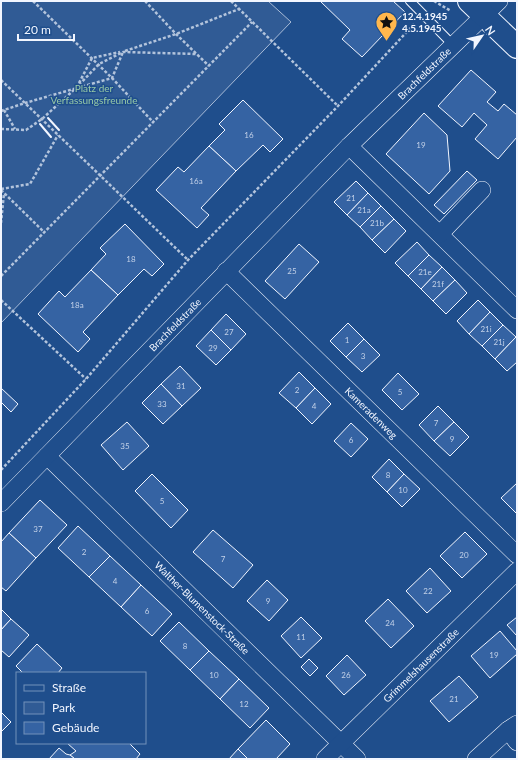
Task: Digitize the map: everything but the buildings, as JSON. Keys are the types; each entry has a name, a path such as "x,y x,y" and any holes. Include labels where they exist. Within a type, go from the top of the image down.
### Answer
{"street":[{"name":"Brachfeldstraße","path":"1,503 349,146 454,45 484,6"},
{"path":"484,6 517,47"},
{"path":"349,146 517,310"},
{"path":"440,234 482,190"},
{"name":"Kameradenweg","path":"226,271 517,555"},
{"name":"Walther-Blumenstock-Straße","path":"47,456 357,759"},
{"name":"Grimmelshausenstraße","path":"325,759 517,571"},
{"path":"476,759 514,732"}],"lane":[{"path":"410,1 454,45"}],"path":[{"path":"33,1 99,64 153,122"},
{"path":"145,1 209,66"},
{"path":"231,1 338,106"},
{"path":"92,58 123,52 176,34 239,9"},
{"path":"1,470 86,379 188,260 338,106 423,14"},
{"path":"1,276 252,22"},
{"path":"112,78 123,52"},
{"path":"1,129 26,130 42,119 77,87 99,64 123,52 197,54"},
{"path":"77,87 92,58"},
{"path":"16,129 2,111 77,87 112,78"},
{"path":"1,80 188,260"},
{"path":"1,190 30,184 58,135"},
{"path":"1,190 44,232"},
{"path":"1,223 4,193"},
{"path":"1,300 86,379"}],"green space":[{"name":"Platz der Verfassungsfreunde","path":"1,1 268,1 291,22 1,323"}],"wall":[{"path":"48,118 59,130"},
{"path":"40,124 51,137"}],"place":[{"name":"12.4.1945 4.5.1945","path":"387,42"}]}
